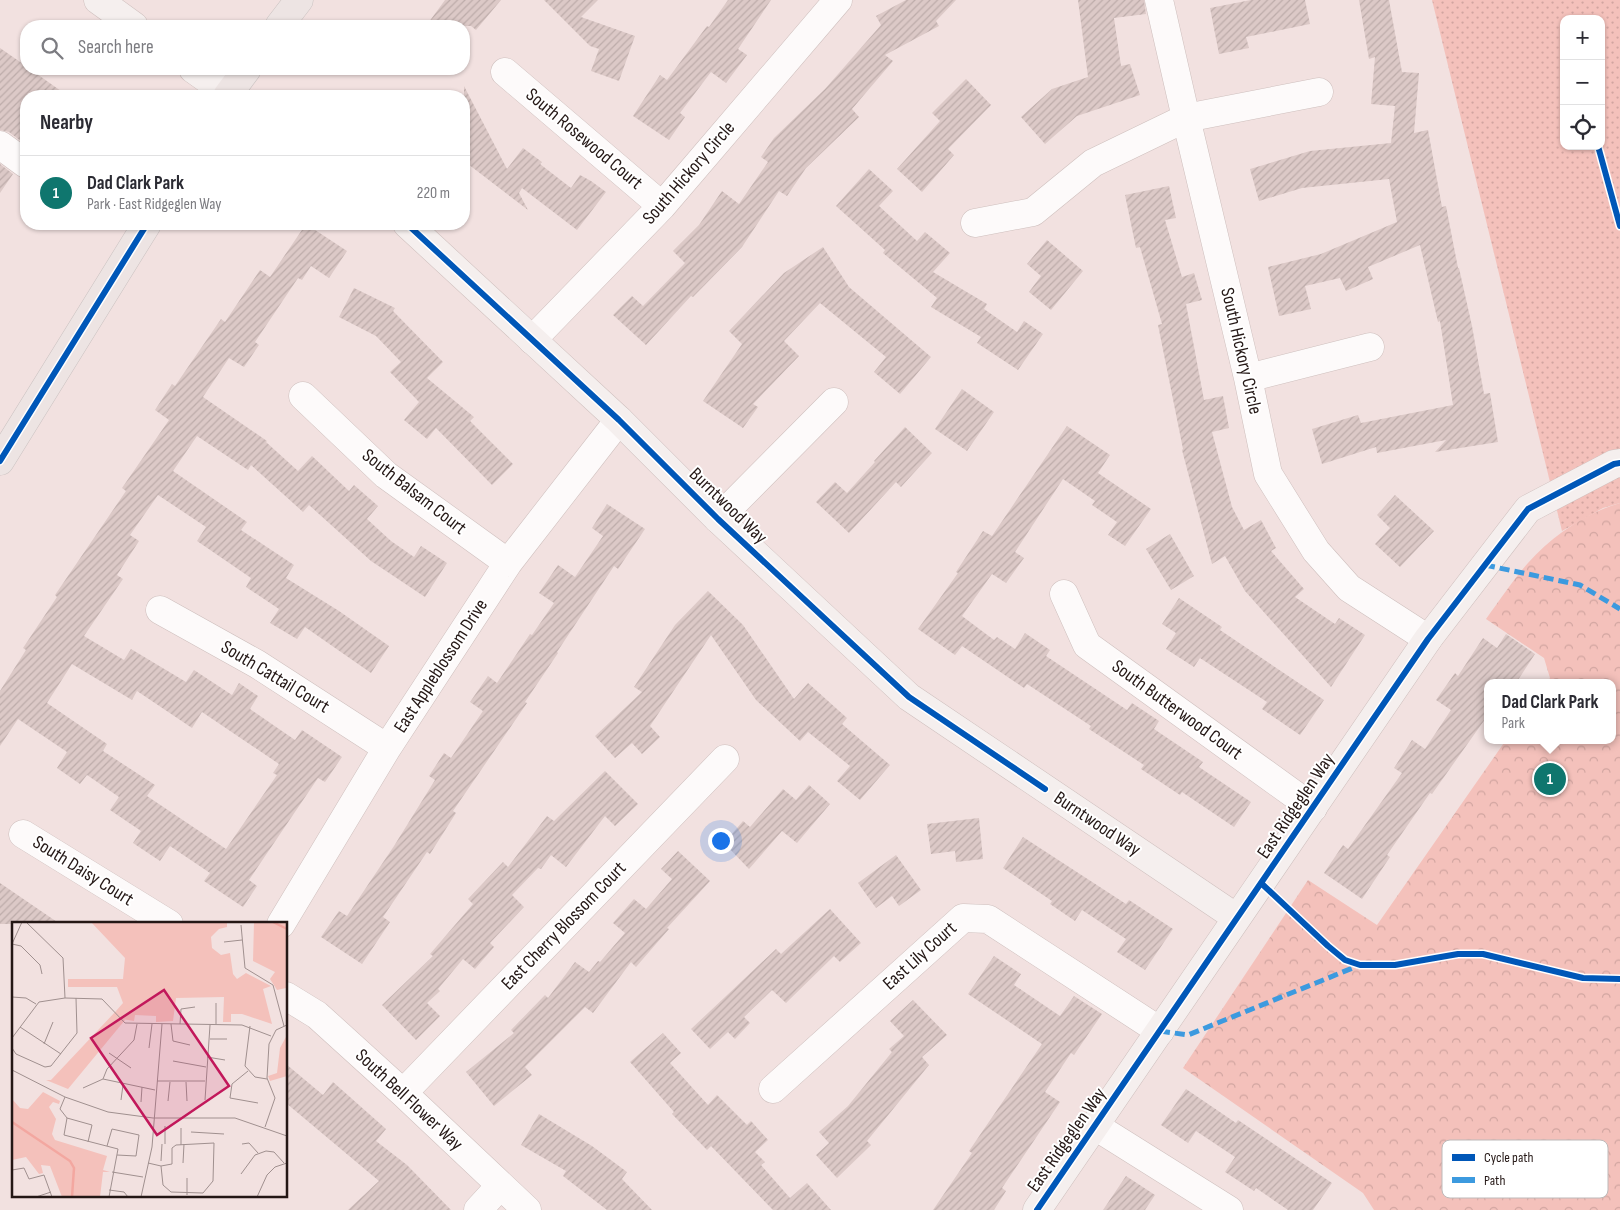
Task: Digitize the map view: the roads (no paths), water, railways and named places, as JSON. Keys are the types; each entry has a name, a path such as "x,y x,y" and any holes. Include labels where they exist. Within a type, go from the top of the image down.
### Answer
{"main road":[{"path":"284,20 299,0"},
{"path":"232,90 243,75"},
{"path":"0,461 143,230"}],"street":[{"path":"98,0 126,20"},
{"name":"South Hickory Circle","path":"532,340 662,206 837,0"},
{"name":"South Hickory Circle","path":"1159,0 1248,378 1268,474 1316,551 1349,588 1428,638"},
{"name":"South Rosewood Court","path":"505,72 662,206"},
{"path":"201,75 222,90"},
{"path":"975,223 1033,212 1093,163 1186,118 1319,92"},
{"path":"0,145 20,160"},
{"name":"Burntwood Way","path":"413,230 619,420 718,519 908,697 1236,918"},
{"path":"1248,378 1370,347"},
{"name":"South Balsam Court","path":"303,396 386,475 508,563"},
{"path":"718,519 834,402"},
{"name":"East Appleblossom Drive","path":"281,922 387,748 508,563 619,420"},
{"name":"East Ridgeglen Way","path":"1037,1210 1428,638 1528,509 1614,464 1620,463"},
{"name":"South Butterwood Court","path":"1064,594 1087,645 1313,808"},
{"name":"South Cattail Court","path":"160,610 257,664 387,748"},
{"name":"East Cherry Blossom Court","path":"403,1092 725,759"},
{"name":"South Daisy Court","path":"23,834 166,922"},
{"name":"East Lily Court","path":"773,1089 963,918 988,919 1160,1031"},
{"name":"South Bell Flower Way","path":"288,997 317,1015 403,1092 527,1210"},
{"path":"1095,1126 1229,1210"},
{"path":"478,1210 500,1186"}],"place":[{"name":"Dad Clark Park","path":"1550,779"}]}
